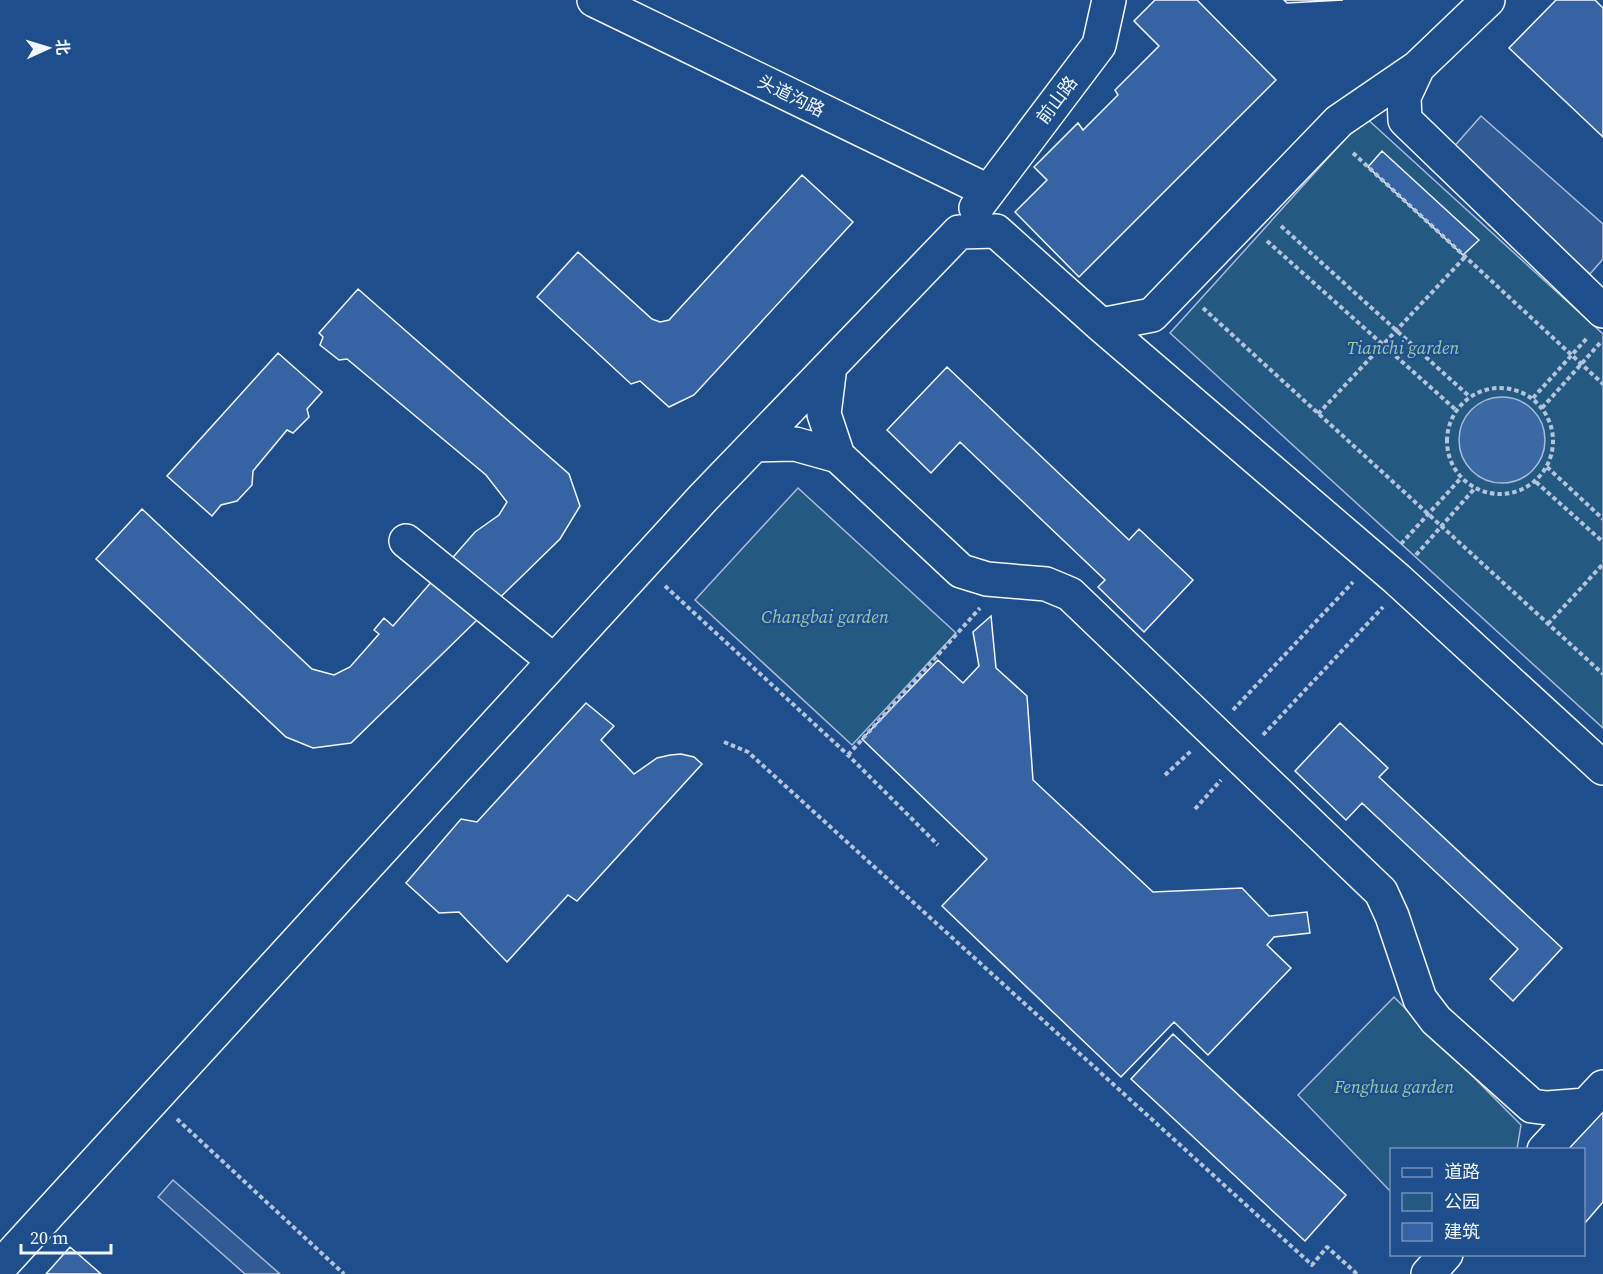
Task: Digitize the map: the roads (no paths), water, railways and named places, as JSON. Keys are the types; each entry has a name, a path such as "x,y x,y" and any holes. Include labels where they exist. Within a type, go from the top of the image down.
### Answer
{"street":[{"name":"头道沟路","path":"594,0 988,191"},
{"name":"前山路","path":"0,1266 642,565 959,232 1099,45 1109,0"},
{"path":"1101,325 1152,315 1339,121 1418,67 1488,0"},
{"path":"1405,120 1404,98 1418,67"},
{"path":"1359,108 1382,109 1405,120 1597,323"},
{"path":"959,232 996,231 1101,325 1397,579 1603,768"},
{"path":"1149,366 1152,315"},
{"path":"830,366 824,414 838,456"},
{"path":"754,445 795,444 838,456 961,571 987,579 1046,584 1070,594 1381,892 1392,916 1420,999 1436,1020 1532,1106 1538,1123 1535,1148"},
{"path":"406,541 554,661"},
{"path":"1532,1106 1547,1108 1595,1096"},
{"path":"1545,1148 1595,1096"},
{"path":"1428,1274 1444,1256"}],"park label":[{"name":"Tianchi garden","path":"1403,348"},
{"name":"Changbai garden","path":"825,617"},
{"name":"Fenghua garden","path":"1394,1087"}]}
